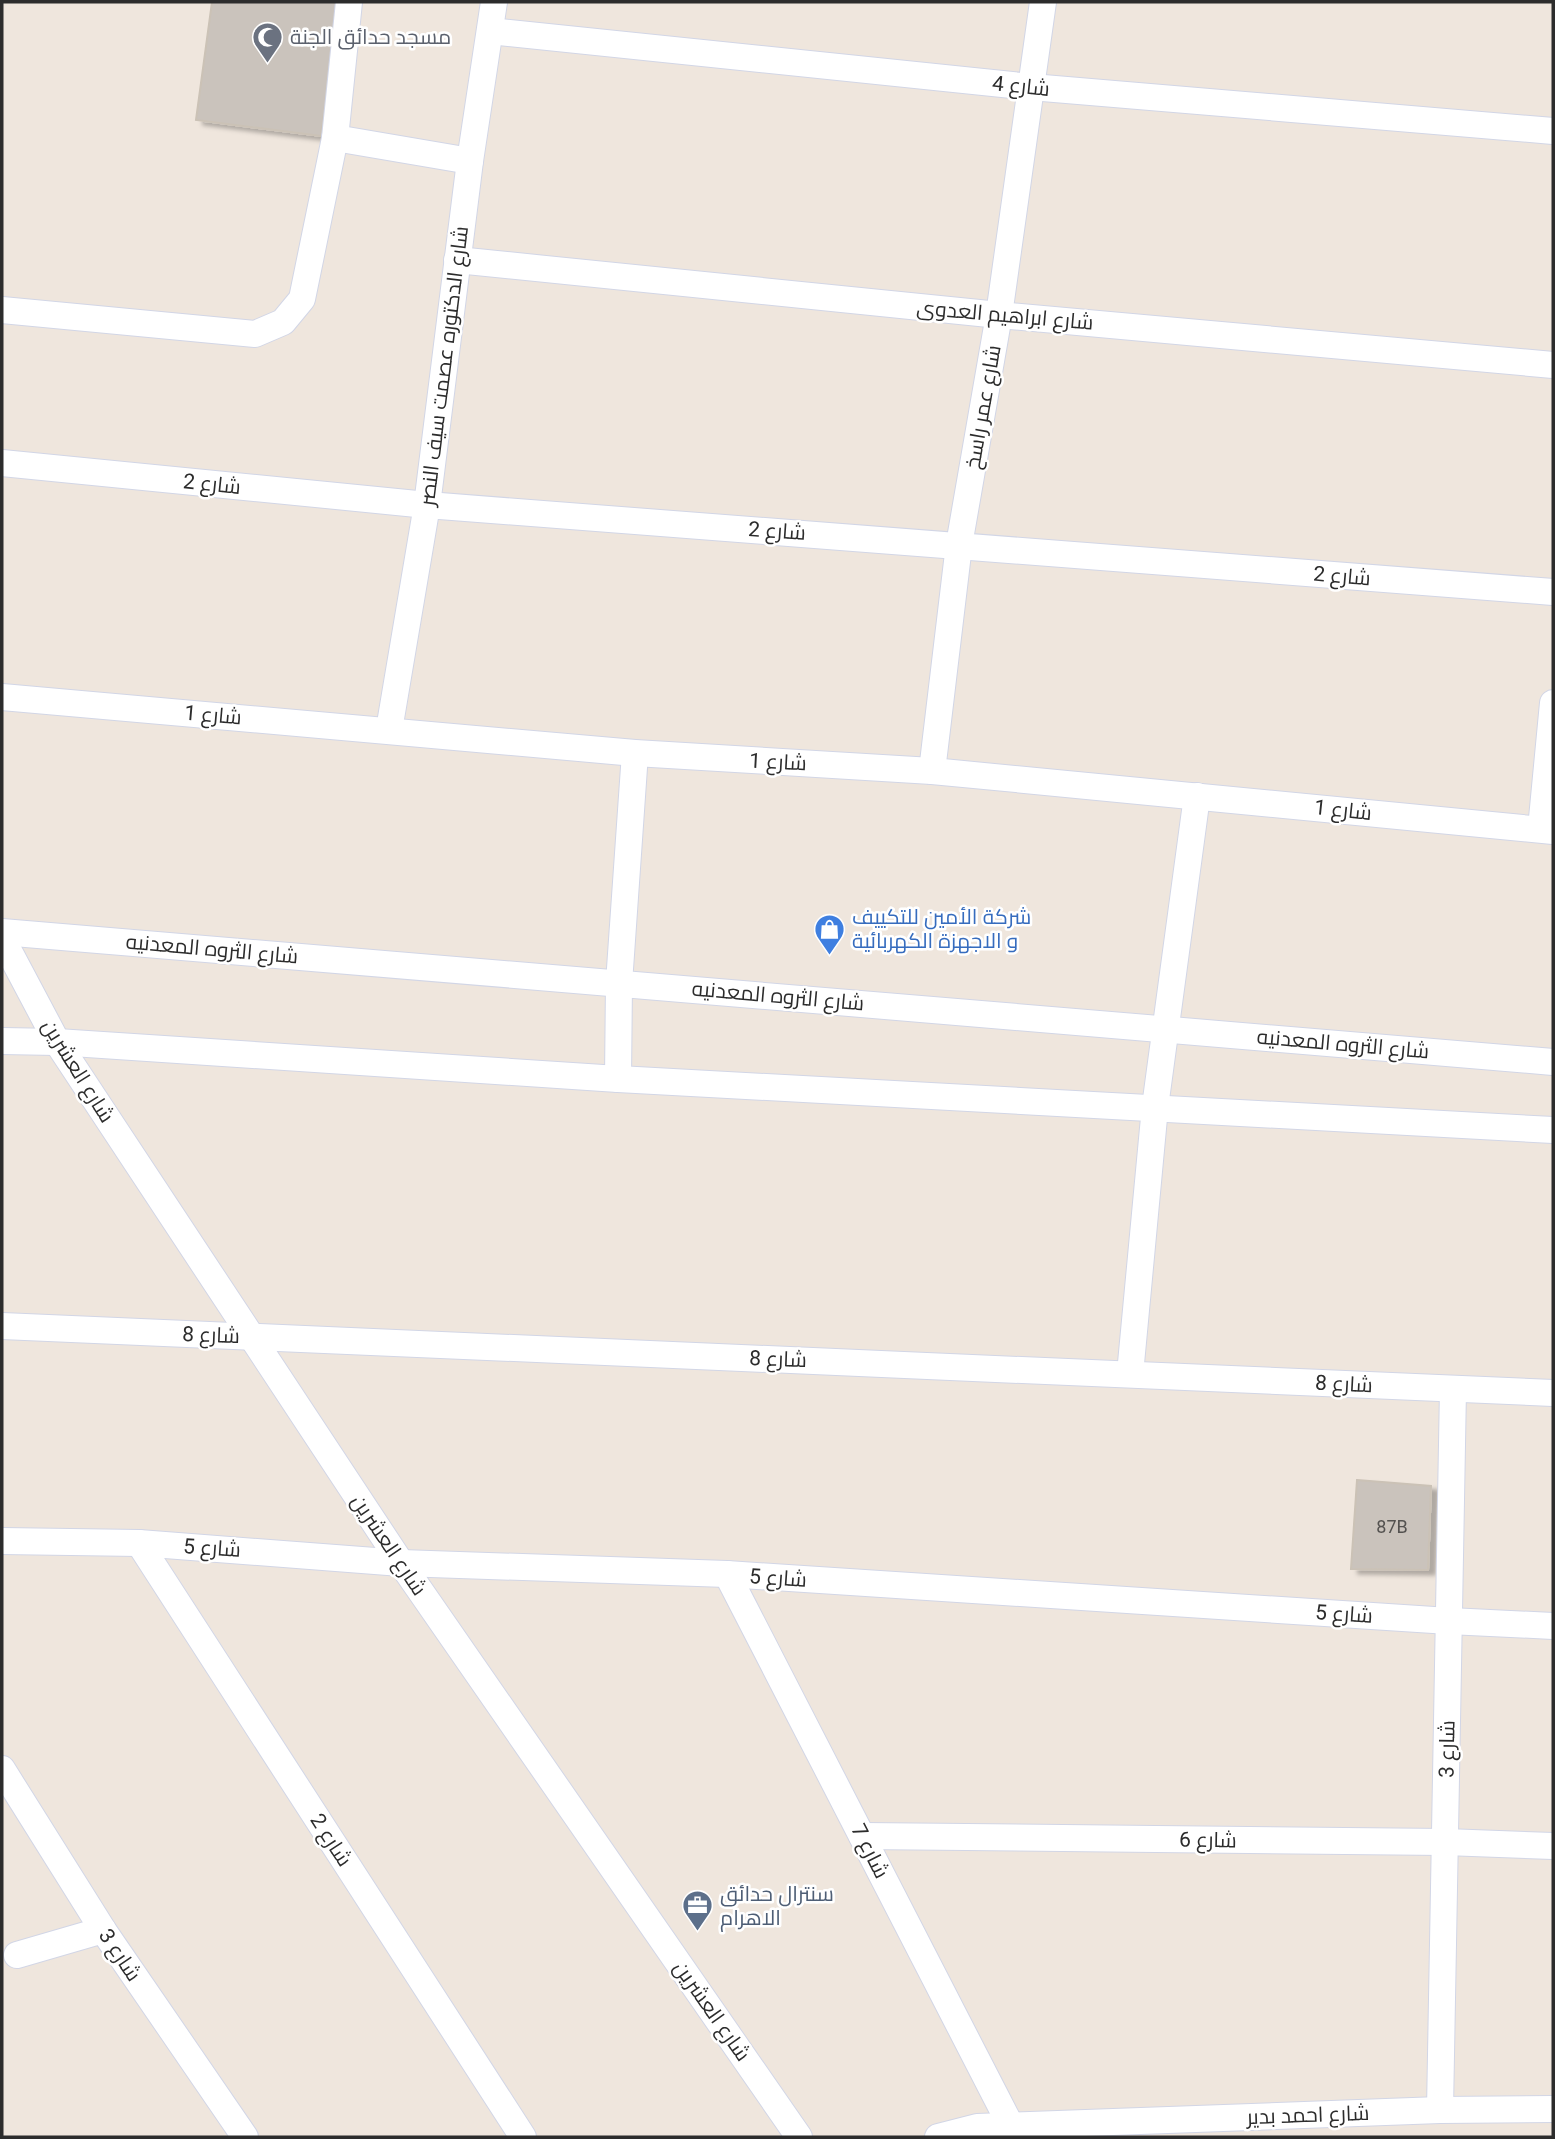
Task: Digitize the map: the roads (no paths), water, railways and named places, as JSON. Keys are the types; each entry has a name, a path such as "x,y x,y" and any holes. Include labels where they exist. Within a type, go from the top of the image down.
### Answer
{"street":[{"path":"2,310 255,334 283,322 302,299 334,138 349,2"},
{"name":"شارع الدكتوره عصمت سيف النصر","path":"388,730 427,505 470,161 494,2"},
{"name":"شارع عمر راسخ","path":"932,771 959,545 999,315 1043,2"},
{"name":"شارع 4","path":"490,31 1031,88 1553,131"},
{"path":"334,138 470,161"},
{"name":"شارع ابراهيم العدوى","path":"457,260 999,315 1553,365"},
{"name":"شارع 2","path":"2,463 427,505 1553,592"},
{"name":"شارع 1","path":"2,697 635,754 932,771 1547,830"},
{"path":"1547,830 1553,703"},
{"path":"618,1079 619,983 635,754"},
{"path":"1130,1374 1164,1028 1197,796"},
{"name":"شارع الثروه المعدنيه","path":"2,932 1553,1062"},
{"name":"شارع العشرين","path":"2,937 57,1042 401,1563 799,2137"},
{"path":"2,1041 57,1042 618,1079 1553,1129"},
{"name":"شارع 8","path":"2,1326 1553,1393"},
{"name":"شارع 3","path":"1440,2110 1453,1389"},
{"name":"شارع 5","path":"2,1541 139,1543 401,1563 727,1574 1553,1626"},
{"name":"شارع 2","path":"139,1543 523,2137"},
{"name":"شارع 7","path":"727,1574 1012,2128"},
{"name":"شارع 3","path":"2,1769 103,1930 245,2137"},
{"name":"شارع 6","path":"862,1836 1445,1842 1553,1846"},
{"path":"17,1955 103,1930"},
{"name":"شارع احمد بدير","path":"938,2137 977,2127 1012,2128 1440,2110 1553,2109"}],"place":[{"name":"مسجد حدائق الجنة","path":"267,64"},
{"name":"شركة الأمين للتكييف و الاجهزة الكهربائية","path":"829,956"},
{"name":"سنترال حدائق الاهرام","path":"697,1933"}]}
